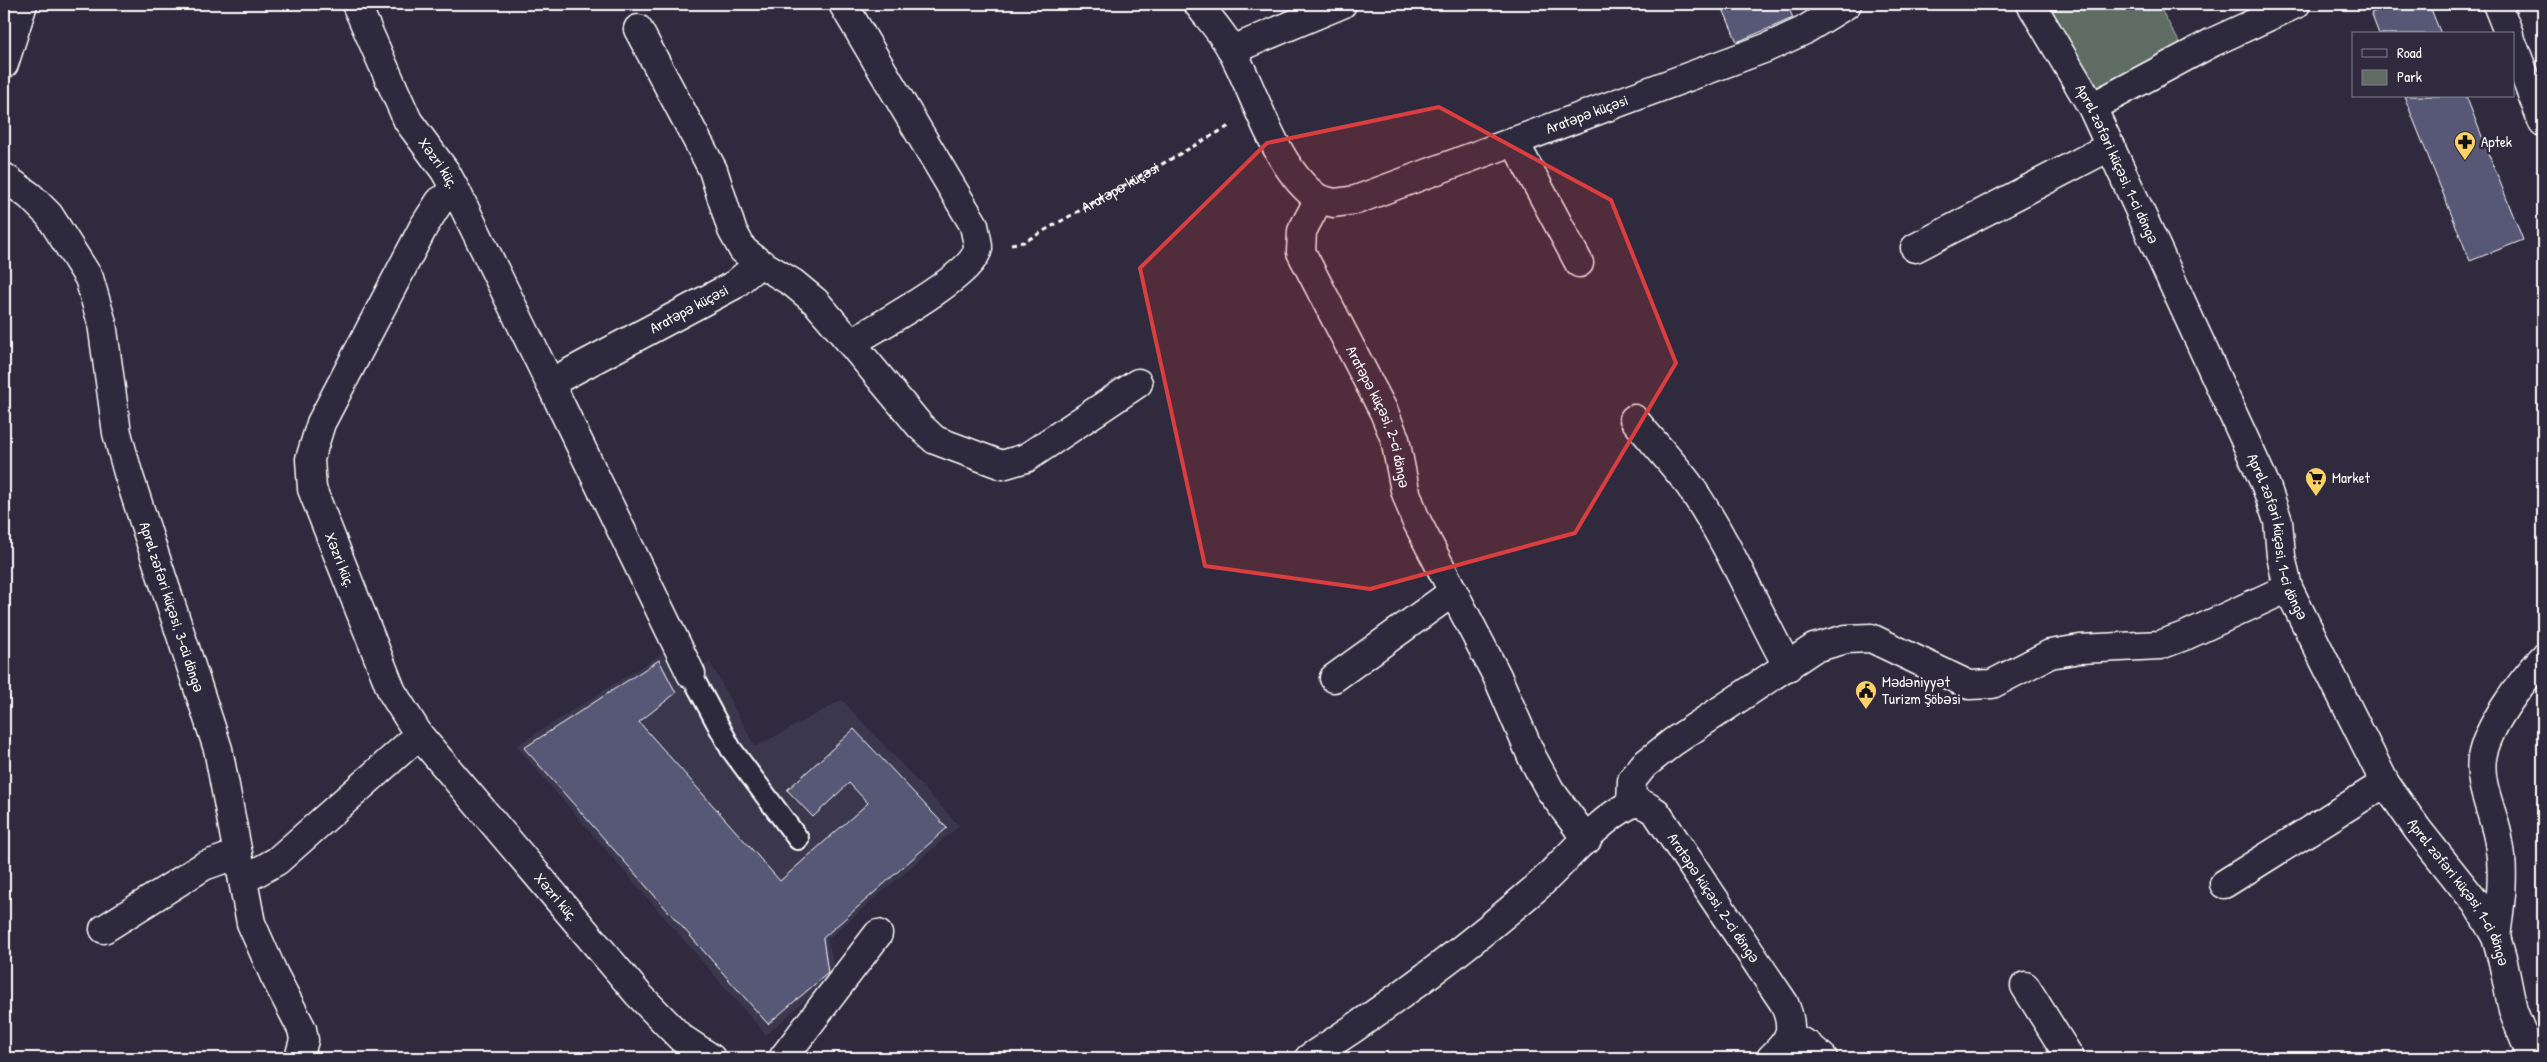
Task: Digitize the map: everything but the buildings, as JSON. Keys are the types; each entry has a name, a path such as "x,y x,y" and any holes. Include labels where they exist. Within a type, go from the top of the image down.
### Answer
{"street":[{"path":"4,63 23,4"},
{"name":"Xəzri küç.","path":"356,4 408,120 445,171 457,193 440,201 424,226 321,423 310,459 312,489 392,692 419,735 638,994 681,1038 711,1058"},
{"path":"843,4 974,225 978,248 972,261 957,277 851,343"},
{"path":"1198,4 1232,50 1258,110 1292,172 1304,189 1319,199"},
{"path":"1232,50 1342,4"},
{"name":"Aratəpə küçəsi","path":"1319,199 1334,203 1356,200 1766,48 1803,32 1847,4"},
{"name":"Aprel zəfəri küçəsi, 1-ci döngə","path":"2030,4 2092,107 2266,486 2278,521 2281,556 2288,588 2385,784 2418,830 2476,903 2496,937 2504,962 2513,1012 2532,1058"},
{"path":"2092,107 2213,42 2296,4"},
{"path":"2497,4 2508,32"},
{"path":"638,29 713,170 732,230 743,250 793,283 816,302 920,426 935,440 1002,465 1026,458 1138,383"},
{"path":"2514,48 2543,123"},
{"path":"1514,140 1579,263"},
{"path":"1915,248 2110,146"},
{"name":"Aprel zəfəri küçəsi, 3-cü döngə","path":"4,178 30,196 49,215 89,278 102,323 120,441 218,749 251,923 302,1029 304,1040 299,1058"},
{"path":"457,193 691,674"},
{"name":"Aratəpə küçəsi, 2-ci döngə","path":"1319,199 1302,231 1301,252 1384,412 1395,439 1405,490 1416,518 1452,592 1497,676 1532,757 1550,790 1587,840"},
{"name":"Aratəpə küçəsi","path":"550,383 734,285 760,263"},
{"path":"1634,419 1689,486 1728,549 1788,667"},
{"path":"1309,1058 1398,996 1462,948 1536,887 1611,817 1631,804 1632,780 1644,765 1674,742 1814,648 1846,639 1871,638 1969,685 1992,684 2050,654 2080,649 2160,645 2187,635 2288,588"},
{"path":"1334,678 1452,592"},
{"path":"2496,937 2503,886 2500,843 2482,777 2482,757 2488,738 2516,690 2543,658"},
{"path":"104,929 204,866 241,867 277,861 419,735"},
{"path":"2224,884 2385,784"},
{"name":"Aratəpə küçəsi, 2-ci döngə","path":"1631,804 1643,803 1656,812 1784,1003 1791,1020 1790,1036"},
{"path":"783,1058 878,934"},
{"path":"2025,986 2070,1058"},
{"path":"1771,1058 1790,1036 1810,1046 1823,1058"}],"lane":[{"path":"691,674 731,749 798,839"}],"path":[{"name":"Aratəpə küçəsi","path":"978,248 1024,242 1258,110"}],"highlighted area":[{"path":"1439,107 1611,200 1676,363 1575,533 1370,589 1205,566 1140,268 1267,143"}],"shaded area":[{"path":"663,653 677,683 710,662 755,747 842,700 959,826 828,939 835,974 766,1035 516,746"}],"green space":[{"path":"2057,4 2158,4 2182,47 2099,90 2049,8"}],"place":[{"name":"Aptek","path":"2465,161"},
{"name":"Market","path":"2316,497"},
{"name":"Mədəniyyət Turizm Şöbəsi","path":"1866,710"}]}
